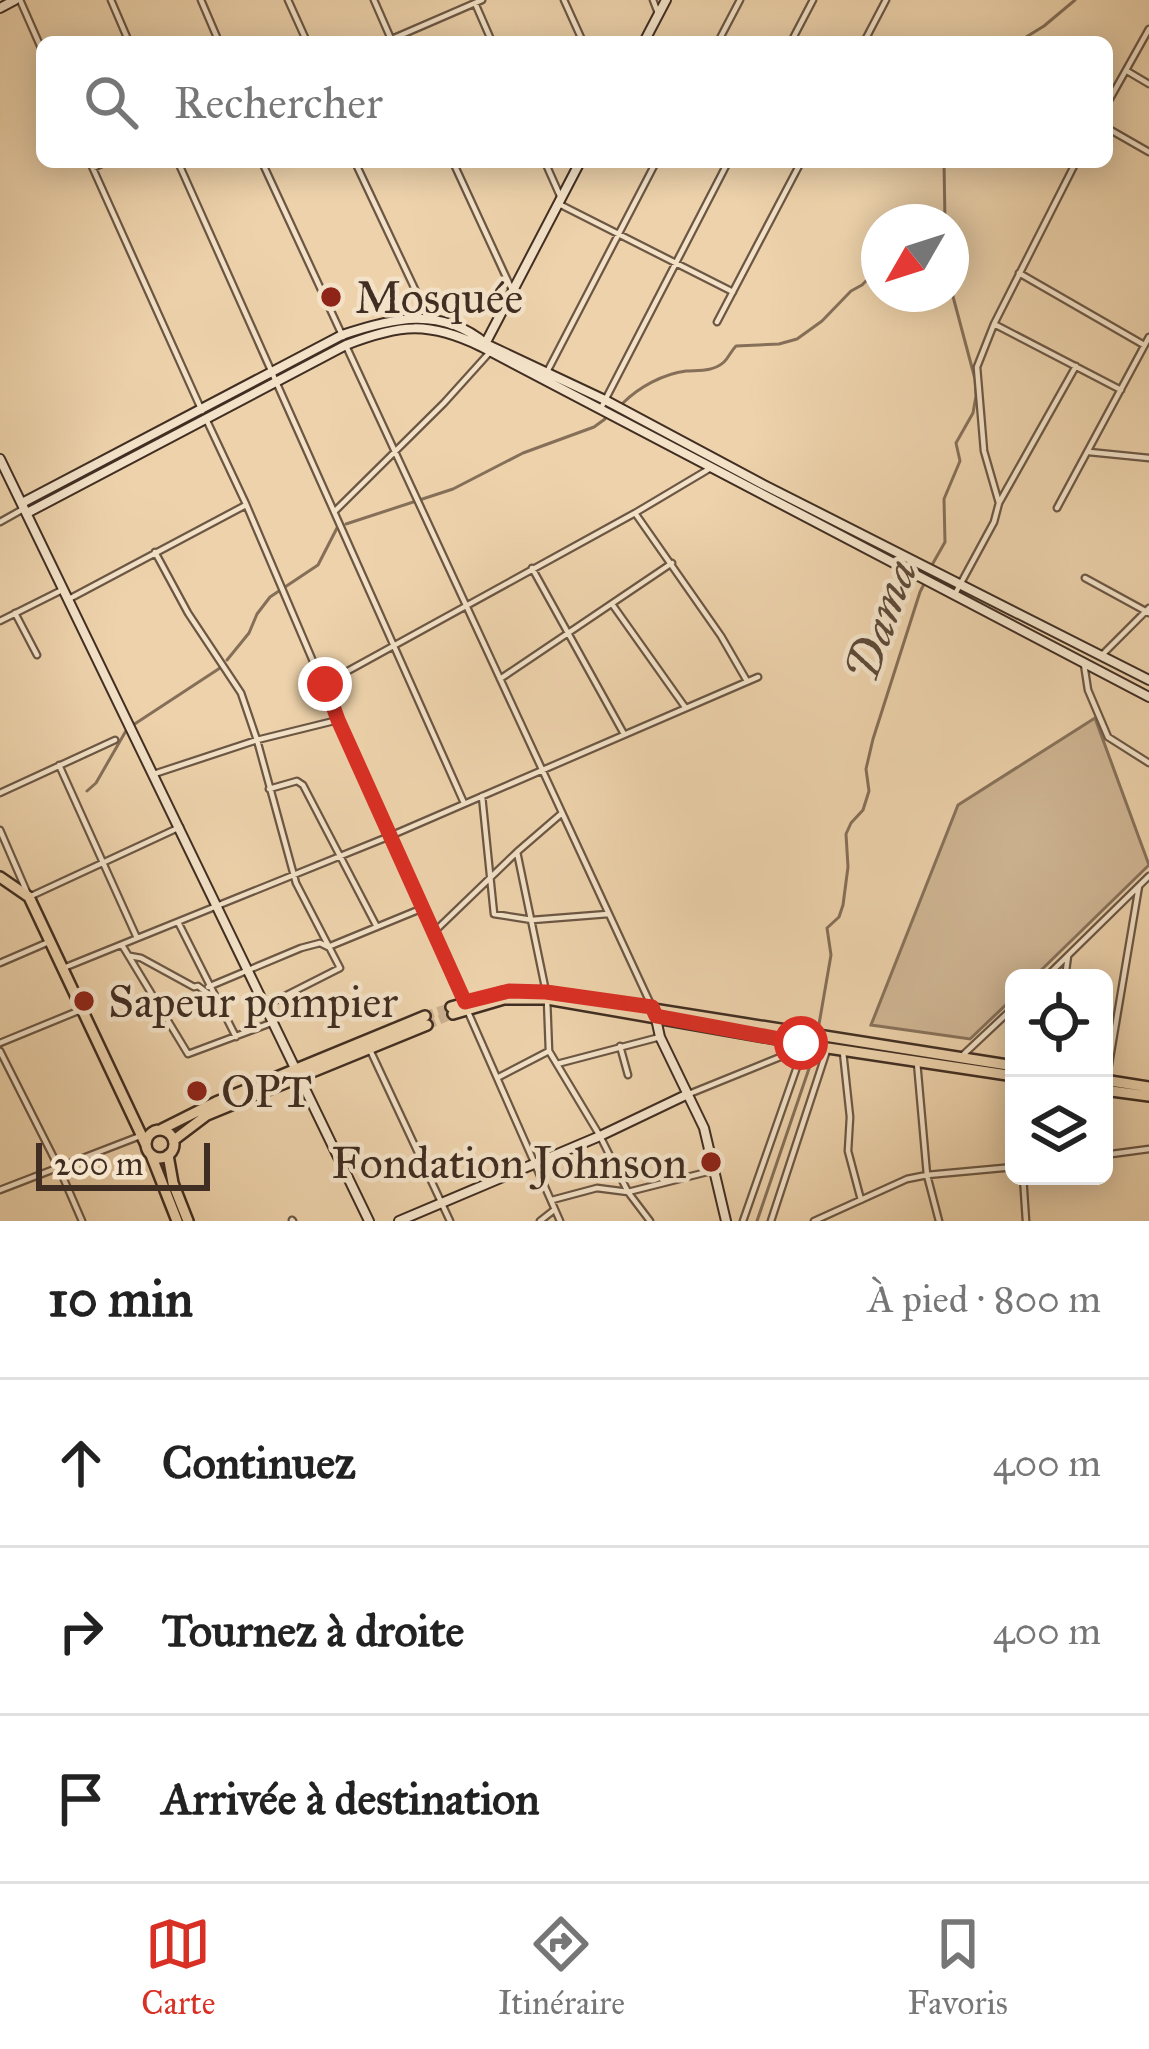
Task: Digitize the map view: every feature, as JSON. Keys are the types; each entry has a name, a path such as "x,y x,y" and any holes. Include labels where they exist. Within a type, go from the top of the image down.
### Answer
{"main road":[{"path":"0,877 29,897 145,1139 177,1221"},
{"path":"452,1010 546,995 803,1043 960,1058 1005,1070"},
{"path":"145,1139 195,1111 299,1072 369,1048 426,1020 299,1072 207,1115 174,1140"},
{"path":"823,1044 843,1051 1005,1071"},
{"path":"1113,1085 1149,1087"},
{"path":"1113,1087 1149,1096"},
{"path":"162,1130 174,1140"},
{"path":"145,1139 163,1158 174,1140"},
{"path":"168,1155 188,1221"}],"street":[{"path":"0,8 18,0 36,38"},
{"path":"111,0 126,36"},
{"path":"201,0 216,36"},
{"path":"288,0 304,36"},
{"path":"374,0 390,36"},
{"path":"564,0 580,36"},
{"path":"652,0 658,13"},
{"path":"649,36 666,0"},
{"path":"721,36 740,0"},
{"path":"794,36 814,0"},
{"path":"867,36 886,0"},
{"path":"401,36 473,2 489,36"},
{"path":"1113,93 1149,29"},
{"path":"1126,70 1149,84"},
{"path":"1113,131 1149,152"},
{"path":"93,168 560,1221"},
{"path":"181,168 464,803"},
{"path":"265,168 654,1012 660,1037 704,1128 726,1221"},
{"path":"358,168 429,320"},
{"path":"456,168 513,292"},
{"path":"546,168 560,201 733,292"},
{"path":"335,511 396,452 486,347 577,168"},
{"path":"548,372 653,168"},
{"path":"603,405 725,168"},
{"path":"717,322 798,168"},
{"path":"999,503 984,451 977,367 1073,168"},
{"path":"1019,273 1144,345"},
{"path":"0,522 381,322 429,320 469,330 486,347 1149,697"},
{"path":"994,324 1121,390"},
{"path":"344,340 414,326 452,333 548,372 603,405"},
{"path":"1058,508 1149,337"},
{"path":"955,594 994,522 999,503 1076,366"},
{"path":"1088,452 1149,458"},
{"path":"0,459 369,1221"},
{"path":"325,684 635,513 712,464"},
{"path":"712,464 1149,680"},
{"path":"0,621 67,594 246,505"},
{"path":"635,513 747,681"},
{"path":"155,552 241,693 299,891 339,971 267,1005"},
{"path":"500,679 672,563"},
{"path":"532,568 624,734"},
{"path":"1085,578 1148,610 1102,655"},
{"path":"612,604 686,707"},
{"path":"15,613 37,655"},
{"path":"1084,663 1088,690 1108,737 1149,763"},
{"path":"63,968 390,836 758,676"},
{"path":"154,775 257,740 338,720"},
{"path":"0,793 115,740"},
{"path":"59,765 137,938"},
{"path":"268,789 297,781 304,785 377,927"},
{"path":"482,796 494,914 532,920 609,914"},
{"path":"433,933 562,813"},
{"path":"0,830 29,897 180,827"},
{"path":"518,852 546,995 549,1051 628,1192 650,1221"},
{"path":"1054,969 1149,876"},
{"path":"1106,1077 1138,886"},
{"path":"208,987 301,948 320,943 328,947 423,908"},
{"path":"178,922 236,1037"},
{"path":"0,963 51,941"},
{"path":"122,945 188,1054 275,1022"},
{"path":"130,956 214,998"},
{"path":"1066,969 1068,956"},
{"path":"82,1221 0,1047 83,1010"},
{"path":"960,1058 1005,1016"},
{"path":"557,1064 660,1037"},
{"path":"399,1221 803,1043"},
{"path":"743,1221 803,1043"},
{"path":"771,1221 823,1044"},
{"path":"620,1046 628,1075"},
{"path":"369,1048 450,1221"},
{"path":"497,1078 549,1051"},
{"path":"843,1051 850,1117 848,1151 861,1200"},
{"path":"917,1062 927,1175 939,1221"},
{"path":"0,1190 145,1139"},
{"path":"1113,1154 1149,1149"},
{"path":"814,1221 907,1180 1005,1168"},
{"path":"552,1200 596,1188 628,1192 715,1170"},
{"path":"1024,1185 1027,1221"},
{"path":"540,1221 555,1209"}],"shaded area":[{"path":"1095,718 1149,865 1042,969 1005,969 1005,1006 970,1039 871,1025 958,805"}],"waterway":[{"name":"Dama","path":"1028,36 1075,0"},
{"name":"Dama","path":"944,168 945,204"},
{"path":"623,403 660,378 720,365 736,346 797,339 861,286"},
{"name":"Dama","path":"932,565 945,542 944,499 960,461 956,443 973,413 976,396 957,312"},
{"path":"346,524 453,489 605,419"},
{"path":"227,660 270,597 318,565 337,528"},
{"name":"Dama","path":"818,1030 831,955 827,928 843,905 846,834 863,810 869,791 866,769 873,739 926,580"},
{"path":"87,791 127,729 220,668"},
{"path":"757,1221 815,1051"}],"tunnel":[{"path":"425,1016 451,1007"},
{"path":"427,1025 453,1014"}],"place":[{"name":"Mosquée","path":"331,297"},
{"name":"Sapeur pompier","path":"84,1001"},
{"name":"OPT","path":"197,1091"},
{"name":"Fondation Johnson","path":"711,1162"}],"route":[{"path":"325,684 465,1002 509,991 546,992 652,1007 656,1016 801,1043"}]}
